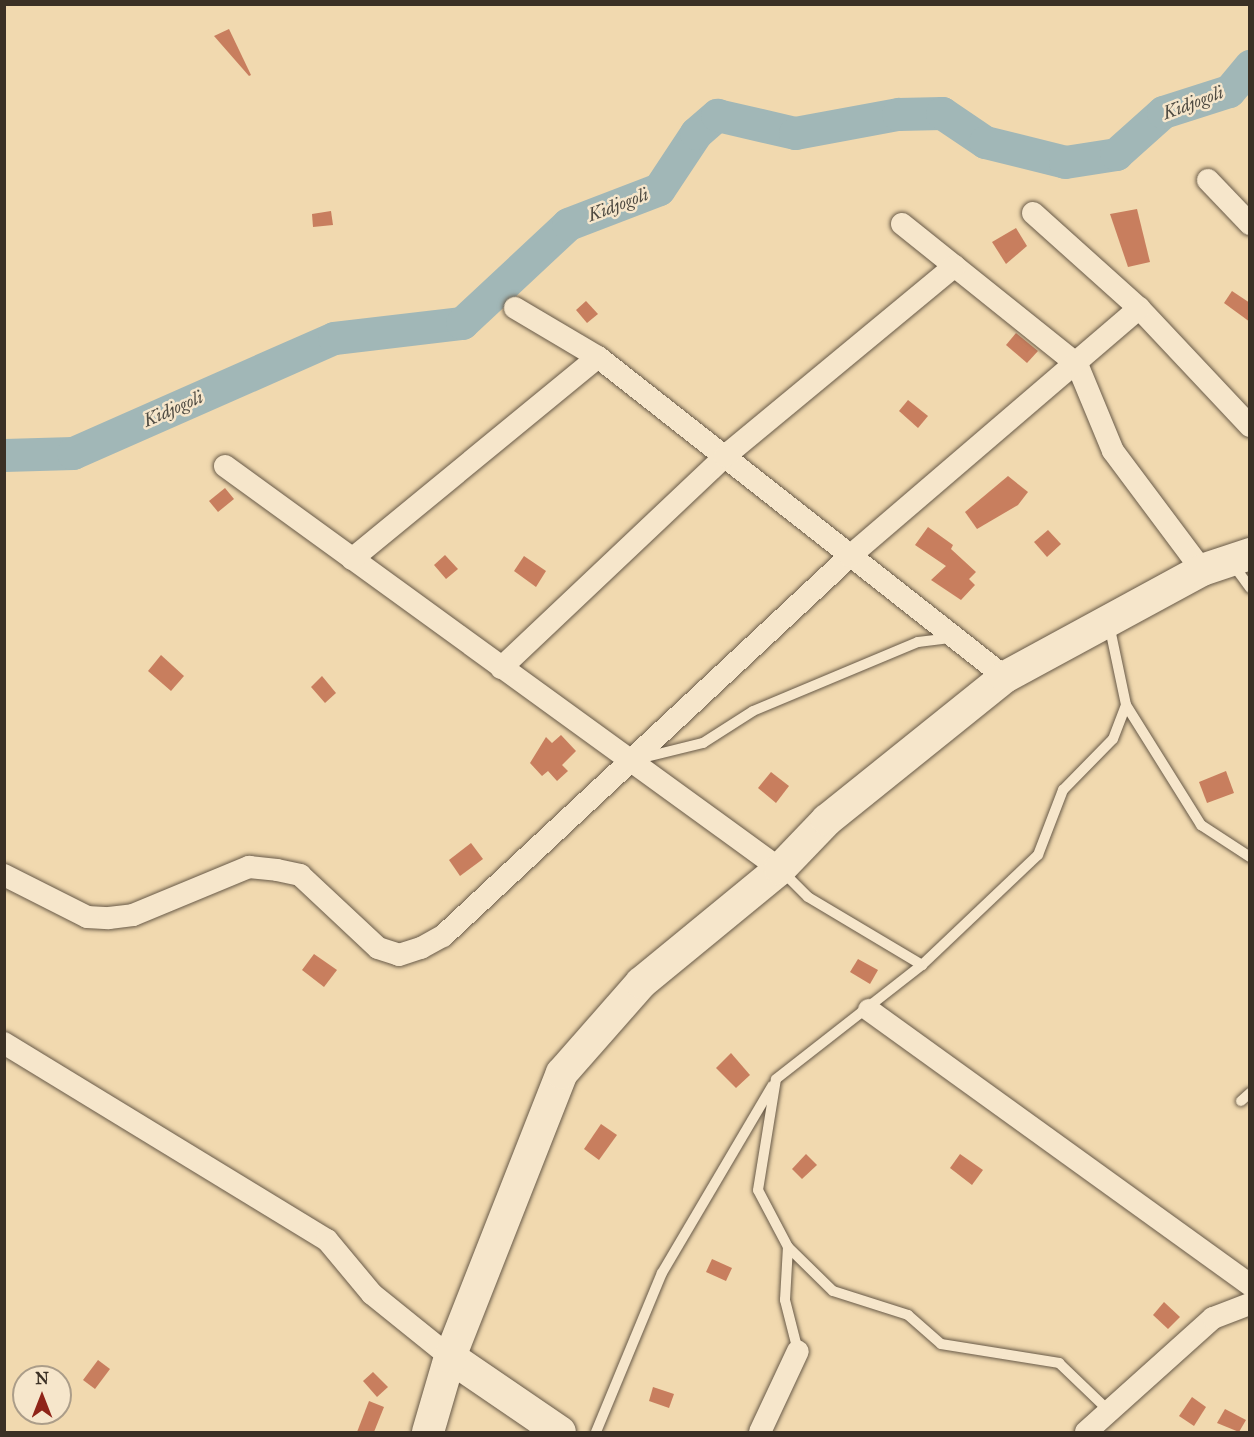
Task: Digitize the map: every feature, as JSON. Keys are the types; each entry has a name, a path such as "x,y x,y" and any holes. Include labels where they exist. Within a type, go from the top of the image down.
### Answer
{"street":[{"path":"1208,180 1250,224"},
{"path":"1034,213 1139,308 1250,426"},
{"path":"428,1432 450,1357 562,1073 641,983 780,869 827,820 1005,677 1108,621 1227,561 1113,451 1077,364 902,224"},
{"path":"501,668 725,456 955,266"},
{"path":"4,875 87,917 110,918 133,915 249,867 277,870 300,875 378,948 399,955 443,936 849,556 1077,364 1139,308"},
{"path":"515,309 598,357 952,638 1005,677"},
{"path":"352,559 598,357"},
{"path":"225,466 628,761 780,869"},
{"path":"868,1010 1250,1286"},
{"path":"4,1042 327,1240 372,1294 450,1357 560,1432"},
{"path":"1086,1432 1213,1318 1250,1304"},
{"path":"760,1432 798,1351"}],"lane":[{"path":"1227,561 1250,588"},
{"path":"1108,621 1126,705 1201,825 1250,857"},
{"path":"628,761 703,743 753,711 918,642 952,638"},
{"path":"596,1432 662,1273 776,1079 868,1010 922,965 1038,855 1063,790 1113,739 1126,705"},
{"path":"780,869 808,897 922,965"},
{"path":"776,1079 758,1190 788,1247 833,1291 908,1315 942,1344 1059,1363 1110,1411"},
{"path":"788,1247 785,1300 798,1351"}],"building":[{"path":"229,29 251,75 249,76 214,36"},
{"path":"1137,209 1150,262 1128,267 1110,214"},
{"path":"331,211 333,225 313,227 312,214"},
{"path":"1016,228 1027,246 1006,264 992,242"},
{"path":"1232,291 1250,303 1250,322 1224,303"},
{"path":"586,301 598,314 587,323 576,310"},
{"path":"1016,333 1038,351 1027,363 1006,345"},
{"path":"908,400 928,416 918,428 899,411"},
{"path":"1008,476 1028,492 1018,505 977,529 965,512"},
{"path":"225,488 234,499 218,512 209,501"},
{"path":"928,527 953,545 951,549 976,572 969,579 975,585 961,600 931,580 946,566 915,545"},
{"path":"1048,530 1061,544 1047,557 1034,542"},
{"path":"445,555 458,569 446,579 434,565"},
{"path":"524,556 546,571 536,587 514,571"},
{"path":"161,655 184,676 171,691 148,671"},
{"path":"322,676 336,693 325,703 311,687"},
{"path":"561,735 576,751 562,765 568,771 557,781 548,771 542,776 530,763 546,737 552,743"},
{"path":"1226,771 1234,793 1207,803 1199,782"},
{"path":"771,772 789,786 776,803 758,788"},
{"path":"471,843 483,859 460,876 449,860"},
{"path":"314,954 337,970 324,987 302,970"},
{"path":"858,959 878,970 870,984 850,972"},
{"path":"731,1053 750,1075 736,1088 716,1068"},
{"path":"601,1124 617,1135 599,1160 584,1149"},
{"path":"806,1154 817,1165 802,1179 792,1169"},
{"path":"960,1154 983,1170 972,1185 950,1168"},
{"path":"712,1259 732,1268 726,1281 706,1272"},
{"path":"1164,1302 1180,1317 1168,1329 1153,1315"},
{"path":"98,1360 110,1369 95,1389 83,1380"},
{"path":"373,1372 388,1387 377,1397 363,1381"},
{"path":"653,1387 674,1394 669,1408 649,1401"},
{"path":"1192,1397 1206,1407 1194,1426 1179,1416"},
{"path":"369,1401 384,1407 374,1432 357,1432"},
{"path":"1225,1409 1246,1420 1239,1432 1217,1423"}],"waterway":[{"name":"Kidjogoli","path":"4,455 73,453 334,338 462,323 568,224 659,189 696,133 717,115 795,133 898,114 942,113 985,142 1065,162 1116,154 1163,112 1229,91 1250,66"}]}
